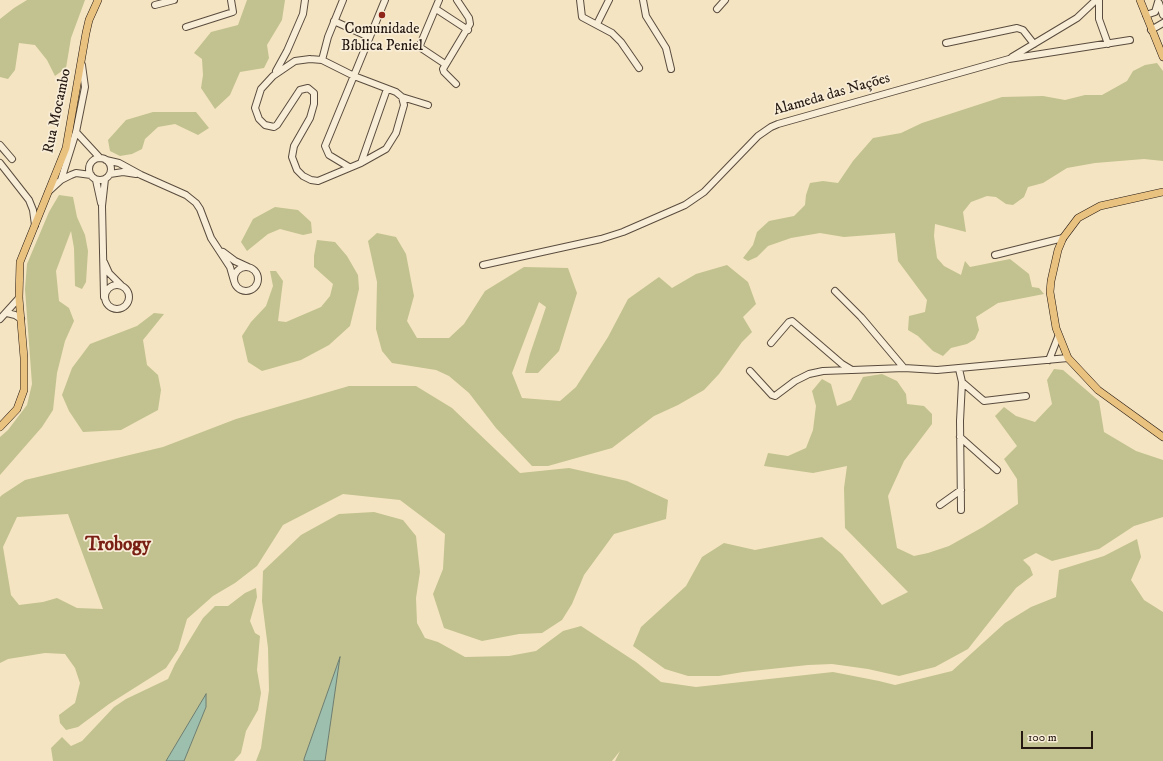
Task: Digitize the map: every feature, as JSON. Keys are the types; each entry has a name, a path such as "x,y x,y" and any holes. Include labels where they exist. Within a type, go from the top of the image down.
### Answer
{"main road":[{"name":"Rua Mocambo","path":"0,427 17,409 24,390 19,316 20,262 66,148 89,20 98,0"},
{"path":"1140,0 1163,57"},
{"path":"1163,192 1100,206 1078,218 1063,238 1058,250 1051,281 1051,303 1058,336 1068,358 1098,390 1163,437"}],"street":[{"path":"154,5 174,0"},
{"path":"186,27 232,12 231,0"},
{"path":"304,0 303,14 288,51 273,76 261,89 255,108 260,120 265,125 272,127 277,125 300,90 305,88 310,89 315,96 310,118 292,151 292,157 297,170 309,180 318,181 379,154 390,143 396,133 404,106 402,97"},
{"path":"322,60 334,21 343,0"},
{"path":"349,167 329,155 325,146 385,0"},
{"path":"439,0 420,42 421,48 445,64"},
{"path":"456,84 443,71 445,64 468,30 470,24 469,18 457,0"},
{"path":"580,0 580,14 582,18 597,24 612,33 621,42 639,68"},
{"path":"597,24 609,0"},
{"path":"643,0 646,16 666,48 671,68"},
{"path":"717,9 725,0"},
{"name":"Alameda das Nações","path":"1009,59 1077,18 1097,0"},
{"name":"Alameda das Nações","path":"1097,0 1099,19 1108,44"},
{"path":"1155,12 1158,1"},
{"path":"1158,1 1163,15"},
{"path":"436,9 468,30"},
{"path":"1146,16 1155,12"},
{"path":"1155,12 1163,19"},
{"path":"334,21 369,37"},
{"path":"1151,30 1163,22"},
{"path":"946,43 1017,28 1023,30 1034,44"},
{"name":"Alameda das Nações","path":"484,265 601,239 623,232 685,205 704,192 758,136 770,127 1009,59 1130,40"},
{"path":"273,76 295,61 310,59 322,60 354,76 388,89 402,97 428,105"},
{"path":"61,180 76,132 85,87 82,61"},
{"path":"361,163 388,89"},
{"path":"76,132 111,168 102,206 104,297 110,307 118,309 125,306 129,295 109,273 104,260"},
{"path":"0,145 12,159"},
{"path":"102,206 90,166 94,160 103,159 119,163 141,175 186,195 196,203 200,209 211,238 230,267 234,281 238,288 242,290 253,288 258,277 254,270 229,257 218,247"},
{"path":"0,163 29,200 33,210 35,226"},
{"path":"49,192 61,180 76,173 93,178 108,177 128,172 141,175"},
{"path":"995,255 1063,238"},
{"path":"234,281 237,270 248,267"},
{"path":"104,297 110,286 122,286"},
{"path":"835,291 861,317 904,368"},
{"path":"0,319 19,298"},
{"path":"7,313 19,316"},
{"path":"771,343 789,322 792,321 842,364 852,370"},
{"path":"1049,360 1058,336"},
{"path":"750,371 772,395 775,396 795,381 809,374 823,371 904,368 925,371 1068,358"},
{"path":"959,369 962,382 960,437 961,510"},
{"path":"962,382 984,401 1026,396"},
{"path":"960,437 997,470"},
{"path":"940,505 961,490"}],"green space":[{"path":"27,0 85,0 71,38 66,68 55,76 47,60 35,45 19,43 15,70 8,79 0,77 0,19"},
{"path":"247,0 285,0 282,20 267,45 269,58 264,68 240,72 230,95 215,109 201,88 203,75 202,59 194,53 211,32 238,25"},
{"path":"1157,63 1163,71 1163,161 1144,159 1095,163 1067,168 1043,183 1028,187 1024,197 1013,205 1006,204 996,197 987,196 971,202 963,212 966,232 935,224 934,236 937,258 944,266 961,275 965,261 970,267 1010,259 1029,274 1032,287 1039,288 1044,294 998,303 976,317 979,330 975,339 967,344 951,348 943,356 933,351 918,336 908,330 909,316 925,312 927,300 898,261 895,233 844,237 820,233 791,238 768,246 757,257 748,261 743,258 753,245 757,232 769,221 794,216 805,205 806,195 810,183 823,181 838,183 853,161 873,138 901,133 922,123 1002,97 1043,96 1065,100 1085,95 1102,95 1127,81 1133,71 1145,65"},
{"path":"153,112 196,112 209,128 198,135 175,124 158,127 145,139 142,149 132,154 120,156 110,151 108,140 126,120"},
{"path":"59,195 73,197 77,217 85,235 88,251 86,282 82,289 75,286 74,248 71,231 56,271 59,301 69,308 74,321 65,341 57,373 53,410 42,427 0,475 0,437 8,430 27,405 32,384 25,289 27,264 49,212"},
{"path":"275,207 298,210 311,222 312,233 303,235 280,229 268,234 247,251 241,242 253,219"},
{"path":"377,233 396,237 406,254 414,296 407,321 417,338 449,338 464,324 485,291 524,267 568,268 577,293 559,351 538,373 525,373 546,307 539,302 512,373 522,398 560,401 576,387 608,337 628,299 659,277 672,288 696,274 727,265 748,282 756,304 743,317 752,332 742,342 719,374 704,390 678,405 654,416 612,448 548,466 532,466 496,428 469,393 449,376 436,370 392,363 382,351 376,329 377,282 368,241"},
{"path":"317,240 335,242 347,256 358,275 359,289 350,326 329,345 301,360 262,371 248,362 242,336 251,322 266,306 273,286 270,271 276,271 283,281 278,321 286,322 321,307 330,296 333,284 314,267 314,256"},
{"path":"154,313 164,314 143,340 147,365 158,375 161,390 158,410 121,430 83,432 69,411 62,395 72,368 90,344 137,326"},
{"path":"1054,369 1063,370 1099,401 1104,432 1136,451 1163,460 1163,517 1134,526 1099,549 1052,561 1036,553 1023,560 1030,567 1033,575 1016,588 968,649 935,667 899,676 868,669 832,664 808,665 719,676 688,676 665,669 633,646 641,627 686,586 702,557 724,543 755,550 822,537 842,554 882,605 908,592 845,528 844,488 847,466 813,473 764,466 768,453 788,456 806,448 813,430 816,406 812,391 822,379 831,384 837,406 851,400 863,377 882,374 897,381 906,394 907,404 924,406 932,414 932,424 904,461 888,496 897,548 914,556 949,546 983,527 1018,504 1017,479 1004,459 1017,446 995,416 1004,407 1016,416 1035,422 1052,404 1047,380"},
{"path":"349,386 416,386 452,408 520,473 569,468 627,481 668,500 666,519 614,534 584,575 572,604 562,620 542,633 519,634 482,641 444,628 433,594 443,569 445,534 400,500 343,494 283,525 257,566 235,583 213,596 187,619 178,650 166,668 109,704 78,727 66,730 60,723 59,715 75,703 80,683 75,668 65,654 45,653 8,659 0,663 0,497 25,480 163,447 236,419","holes":["68,514 103,609 77,608 57,598 43,602 19,605 11,595 3,547 17,517"]},
{"path":"374,512 403,520 416,536 420,572 416,598 417,623 425,638 438,642 465,657 509,656 536,651 563,631 581,626 636,662 661,682 696,687 833,672 895,685 952,671 1005,623 1031,607 1056,597 1059,570 1104,556 1137,539 1141,557 1131,580 1144,600 1163,612 1163,761 615,761 620,751 612,761 325,761 339,660 304,761 256,761 261,748 269,690 268,648 262,601 263,571 301,535 339,514"},
{"path":"256,588 257,597 250,621 255,633 260,636 257,670 261,693 258,710 246,731 241,753 234,761 184,761 206,707 206,695 166,761 53,761 51,748 62,737 71,746 82,741 114,707 126,699 168,679 175,664 203,618 215,606 228,606 245,593"}],"shaded area":[{"path":"340,657 325,761 304,761 304,759"},
{"path":"206,694 206,707 184,761 166,761"}],"place":[{"name":"Comunidade Bíblica Peniel","path":"382,15"}],"district":[{"name":"Trobogy","path":"118,546"}]}
